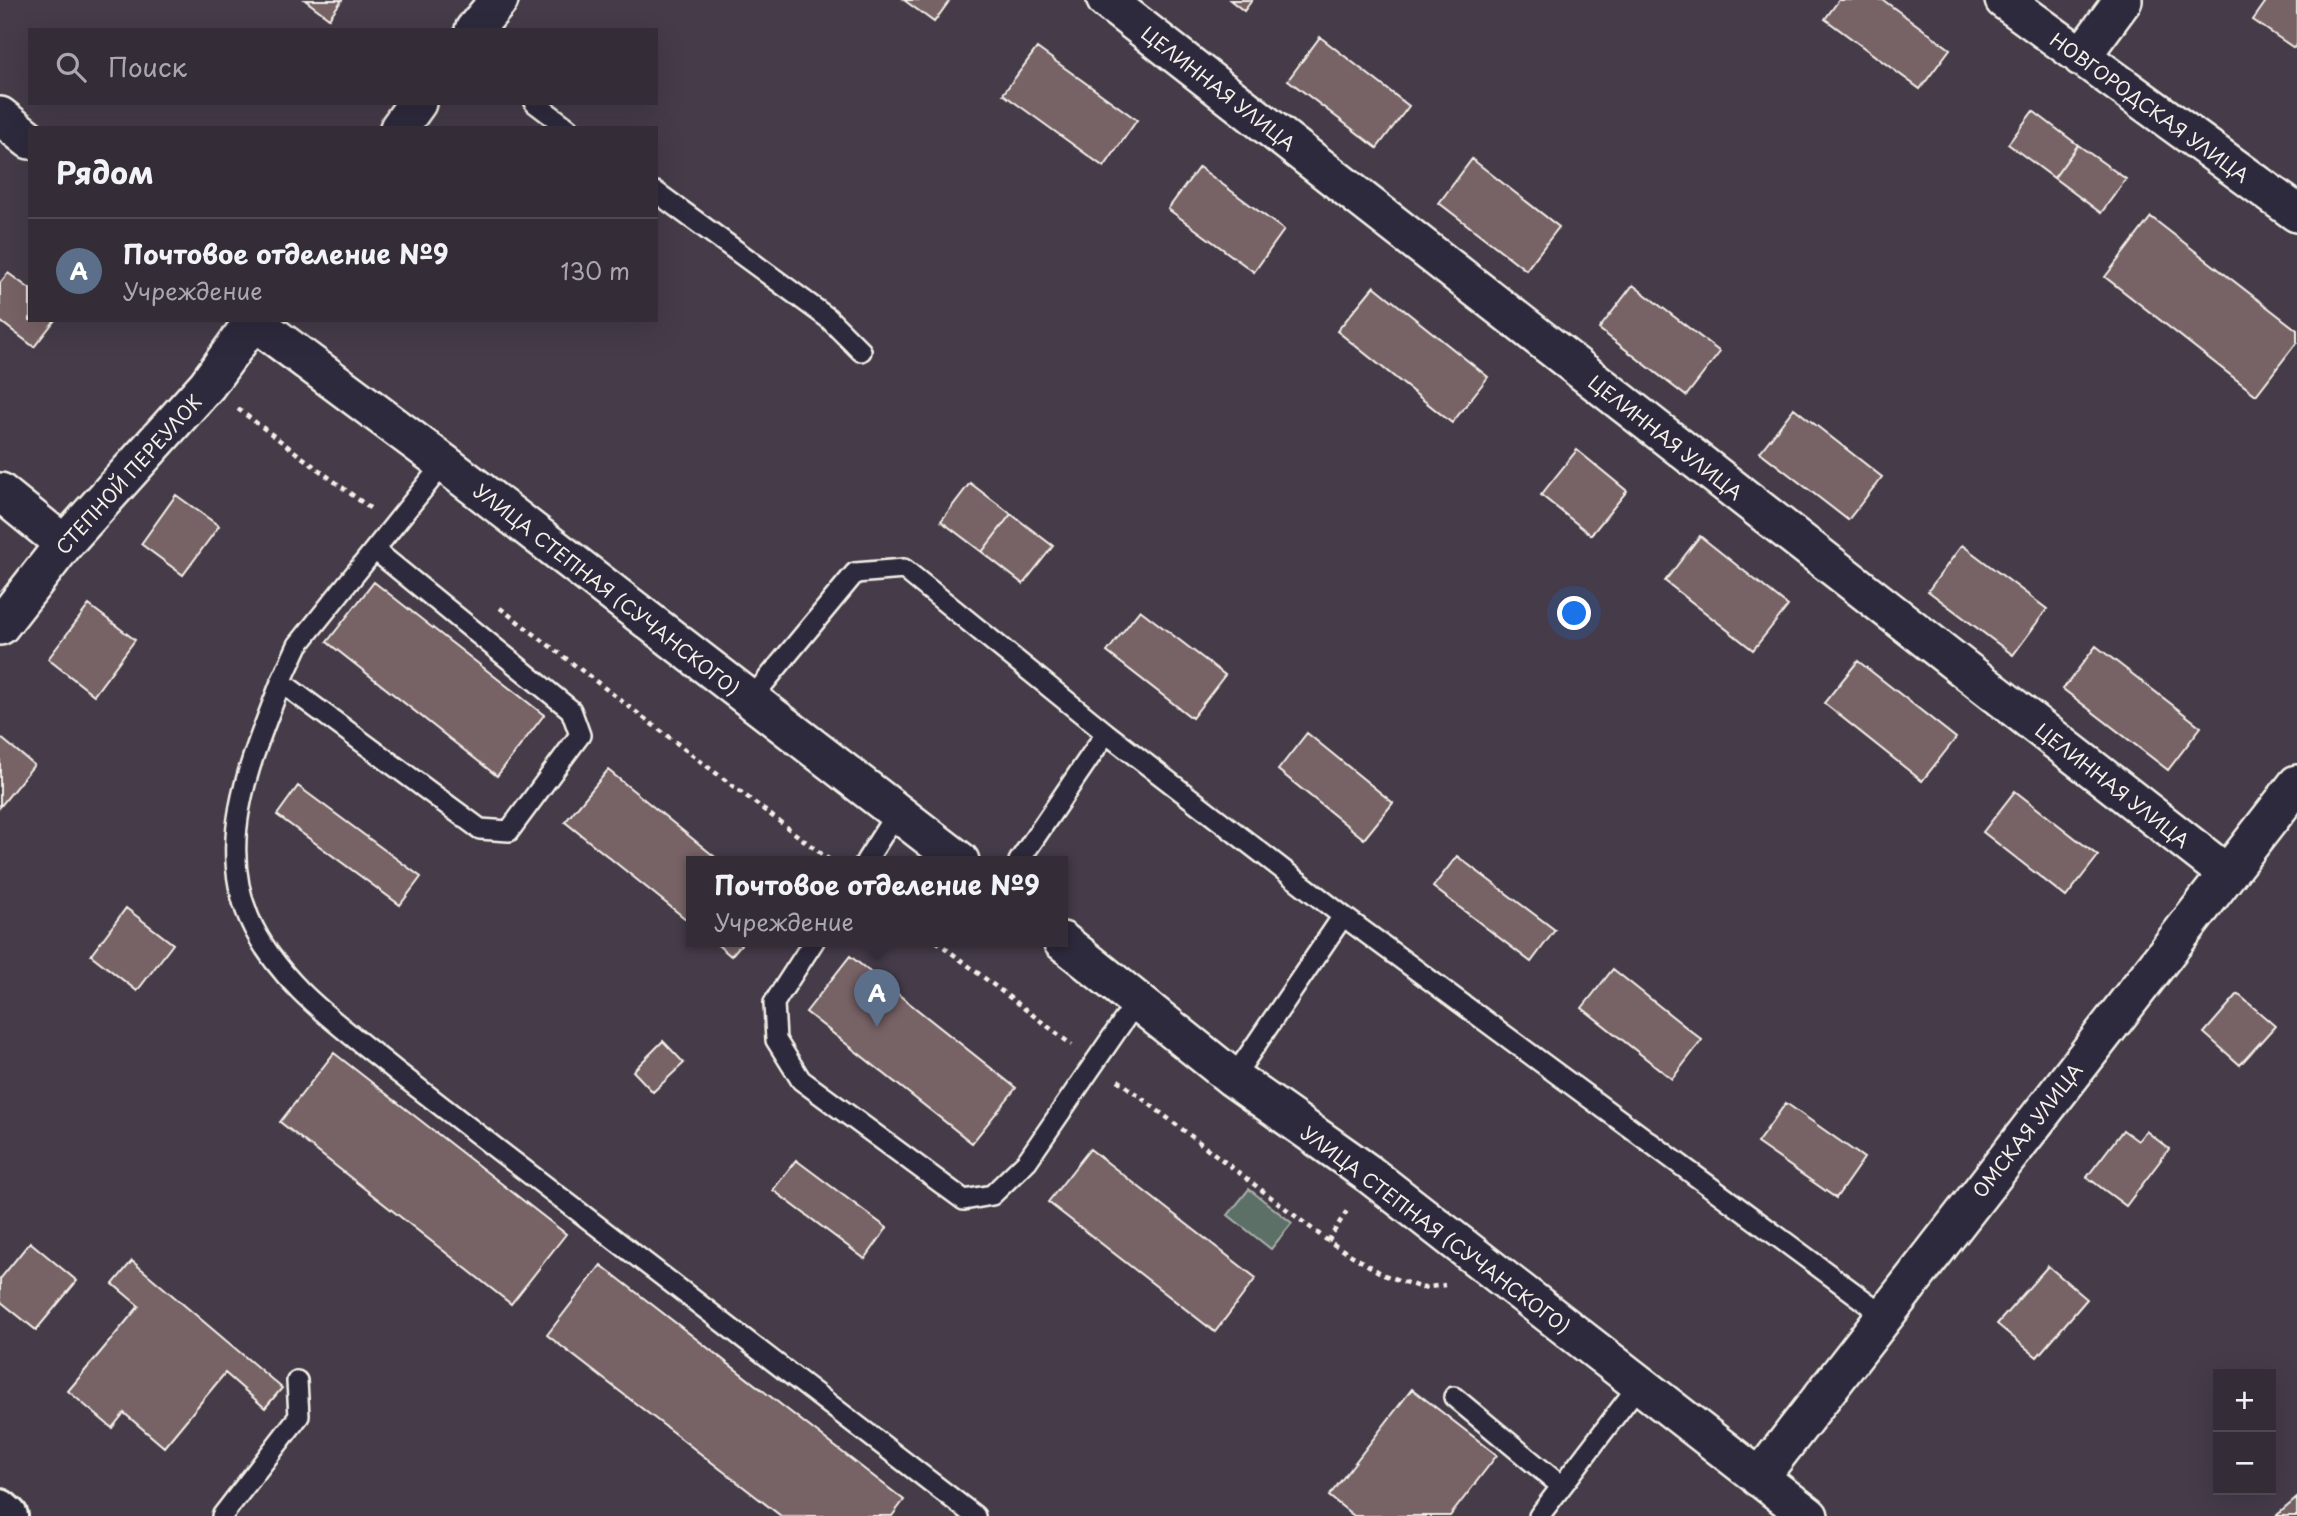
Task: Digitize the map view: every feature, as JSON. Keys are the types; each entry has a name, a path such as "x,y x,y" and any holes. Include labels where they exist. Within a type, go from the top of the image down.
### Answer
{"main road":[{"path":"0,1509 9,1516"}],"street":[{"path":"476,28 499,0"},
{"name":"ЦЕЛИННАЯ УЛИЦА","path":"1106,0 2226,873"},
{"name":"НОВГОРОДСКАЯ УЛИЦА","path":"2004,0 2297,213"},
{"path":"2081,57 2123,0"},
{"path":"400,126 416,105"},
{"path":"0,116 28,138"},
{"name":"СТЕПНОЙ ПЕРЕУЛОК","path":"0,626 64,544 207,385 252,322"},
{"name":"УЛИЦА СТЕПНАЯ (СУЧАНСКОГО)","path":"254,322 444,463 954,856"},
{"path":"0,492 64,544"},
{"name":"ОМСКАЯ УЛИЦА","path":"1759,1478 2297,784"},
{"name":"УЛИЦА СТЕПНАЯ (СУЧАНСКОГО)","path":"1068,946 1233,1078 1369,1174 1809,1516"}],"lane":[{"path":"538,105 565,126"},
{"path":"658,193 828,318 862,351"},
{"path":"444,463 298,645 247,771 236,822 235,872 248,915 268,957 317,1007 452,1115 975,1516"},
{"path":"281,682 480,829 509,831 580,735 571,710 376,551"},
{"path":"750,700 855,573 904,569 1106,733 1343,916 1884,1315"},
{"path":"1022,856 1106,733"},
{"path":"869,856 897,812"},
{"path":"1233,1078 1343,916"},
{"path":"810,947 775,1003 776,1040 802,1080 964,1199 992,1195 1027,1161 1138,1001"},
{"path":"222,1516 299,1416 297,1381"},
{"path":"1539,1516 1638,1385"},
{"path":"1454,1397 1560,1485"}],"path":[{"path":"207,385 394,527"},
{"path":"492,602 824,856"},
{"path":"944,947 1328,1241 1384,1275 1422,1288 1504,1279"}],"green space":[{"path":"1249,1189 1292,1223 1271,1249 1228,1215"}],"building":[{"path":"305,0 342,0 329,18"},
{"path":"904,0 950,0 934,22"},
{"path":"1230,0 1252,0 1244,11"},
{"path":"1839,0 1883,0 1950,49 1920,89 1825,19"},
{"path":"2267,0 2297,0 2297,44 2294,48 2253,20"},
{"path":"1320,37 1409,106 1377,148 1288,80"},
{"path":"1037,48 1137,120 1104,167 1003,94"},
{"path":"2033,111 2078,145 2054,178 2008,144"},
{"path":"2078,145 2126,179 2101,213 2054,178"},
{"path":"1472,159 1559,227 1526,270 1439,203"},
{"path":"1199,167 1284,230 1254,272 1168,209"},
{"path":"2151,217 2297,330 2297,342 2256,395 2105,277"},
{"path":"8,273 28,288 28,322 53,322 34,347 0,321 0,283"},
{"path":"1633,285 1720,352 1686,396 1599,329"},
{"path":"1374,286 1488,377 1452,423 1337,331"},
{"path":"1794,408 1882,477 1848,520 1760,452"},
{"path":"1577,450 1627,491 1591,535 1541,495"},
{"path":"970,483 1011,514 982,552 941,521"},
{"path":"176,495 219,526 183,575 141,544"},
{"path":"1011,514 1053,546 1023,584 982,552"},
{"path":"1700,536 1788,606 1753,650 1665,581"},
{"path":"1962,545 2047,609 2013,655 1928,591"},
{"path":"374,582 544,715 497,776 327,642"},
{"path":"89,605 135,640 94,695 48,659"},
{"path":"1140,610 1225,675 1192,718 1107,652"},
{"path":"2096,646 2201,727 2168,770 2063,689"},
{"path":"1858,661 1956,738 1922,781 1824,703"},
{"path":"1307,733 1393,803 1364,839 1278,770"},
{"path":"0,737 34,765 0,807"},
{"path":"608,770 714,856 686,856 686,919 565,822"},
{"path":"298,786 421,877 400,905 277,815"},
{"path":"2015,791 2098,856 2066,897 1983,832"},
{"path":"1457,856 1555,930 1531,962 1433,887"},
{"path":"126,908 173,944 137,991 91,955"},
{"path":"720,947 739,947 731,956"},
{"path":"850,956 1016,1088 972,1143 806,1012"},
{"path":"1613,969 1702,1040 1672,1079 1582,1008"},
{"path":"2238,994 2275,1026 2240,1065 2204,1033"},
{"path":"663,1041 684,1063 653,1092 633,1071"},
{"path":"334,1053 566,1234 511,1304 280,1122"},
{"path":"1786,1103 1864,1158 1836,1198 1757,1143"},
{"path":"2123,1130 2138,1141 2146,1131 2169,1149 2126,1206 2087,1177"},
{"path":"1090,1149 1256,1278 1215,1332 1048,1202"},
{"path":"796,1160 887,1228 865,1259 773,1190"},
{"path":"30,1242 77,1281 36,1330 0,1301 0,1279"},
{"path":"132,1261 282,1388 265,1408 225,1373 164,1447 124,1413 112,1428 68,1391 139,1306 113,1284"},
{"path":"601,1265 904,1500 892,1516 781,1516 547,1335"},
{"path":"2048,1266 2087,1299 2037,1357 1997,1324"},
{"path":"1412,1389 1497,1455 1450,1516 1354,1516 1329,1496"},
{"path":"2297,1498 2297,1516 2276,1516"}],"place":[{"name":"Почтовое отделение №9","path":"877,1027"}]}
